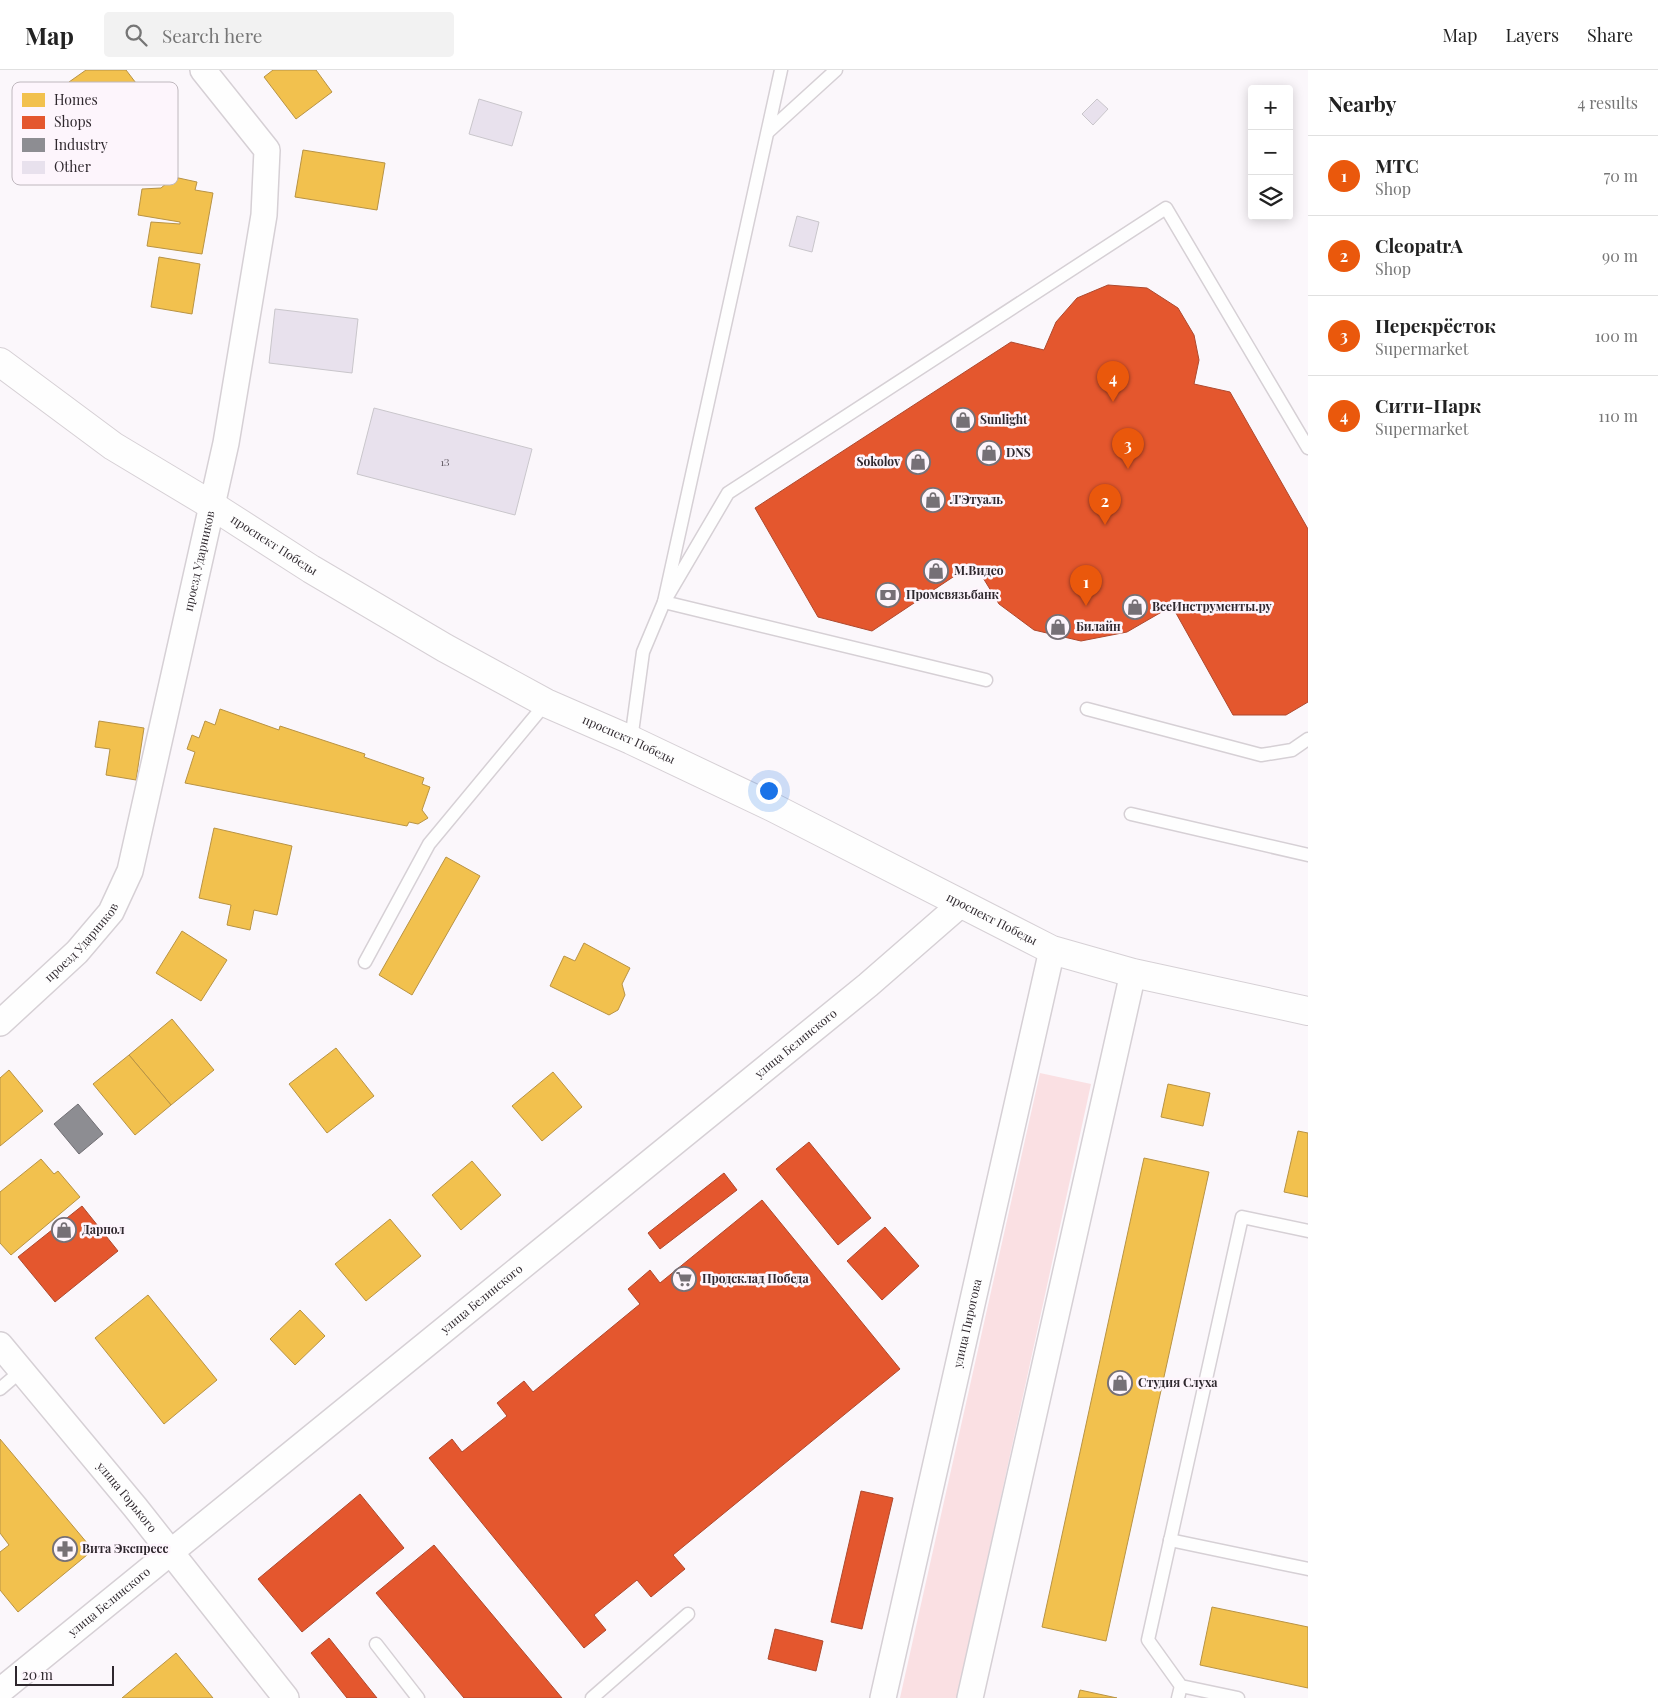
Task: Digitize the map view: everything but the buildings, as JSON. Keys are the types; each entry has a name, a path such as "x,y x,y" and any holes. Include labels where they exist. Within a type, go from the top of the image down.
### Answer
{"main road":[{"name":"проспект Победы","path":"0,362 112,446 213,506 320,574 446,648 546,703 631,740 772,807 1052,950 1133,973 1308,1011"}],"street":[{"name":"проезд Ударников","path":"0,1023 77,952 111,912 130,871 213,506 226,443 264,216 268,150 203,70"},
{"name":"улица Белинского","path":"0,1691 868,985 961,904"},
{"name":"улица Пирогова","path":"882,1698 1052,950"},
{"path":"970,1698 1133,973"},
{"name":"улица Горького","path":"0,1345 170,1552 286,1698"}],"lane":[{"path":"664,602 781,70"},
{"path":"769,131 836,70"},
{"path":"631,740 643,652 664,602 728,494 1166,208 1308,448"},
{"path":"664,602 986,680"},
{"path":"365,962 429,844 546,703"},
{"path":"1087,709 1261,755 1292,750 1308,739"},
{"path":"1131,814 1308,855"},
{"path":"1238,1698 1179,1692 1148,1640 1242,1217 1308,1231"},
{"path":"0,1389 21,1371"},
{"path":"1170,1540 1308,1569"},
{"path":"592,1698 688,1614"},
{"path":"376,1644 418,1698"}],"shaded area":[{"path":"1040,1073 1091,1084 957,1698 900,1698"}],"place":[{"name":"Сити-Парк","path":"1113,402"},
{"name":"Sunlight","path":"963,420"},
{"name":"DNS","path":"989,453"},
{"name":"Sokolov","path":"918,462"},
{"name":"Перекрёсток","path":"1128,469"},
{"name":"Л'Этуаль","path":"933,500"},
{"name":"CleopatrA","path":"1105,525"},
{"name":"М.Видео","path":"936,571"},
{"name":"Промсвязьбанк","path":"888,595"},
{"name":"МТС","path":"1086,606"},
{"name":"ВсеИнструменты.ру","path":"1135,607"},
{"name":"Билайн","path":"1058,627"},
{"name":"Дарпол","path":"64,1230"},
{"name":"Продсклад Победа","path":"684,1279"},
{"name":"Студия Слуха","path":"1120,1383"},
{"name":"Вита Экспресс","path":"65,1549"}]}
